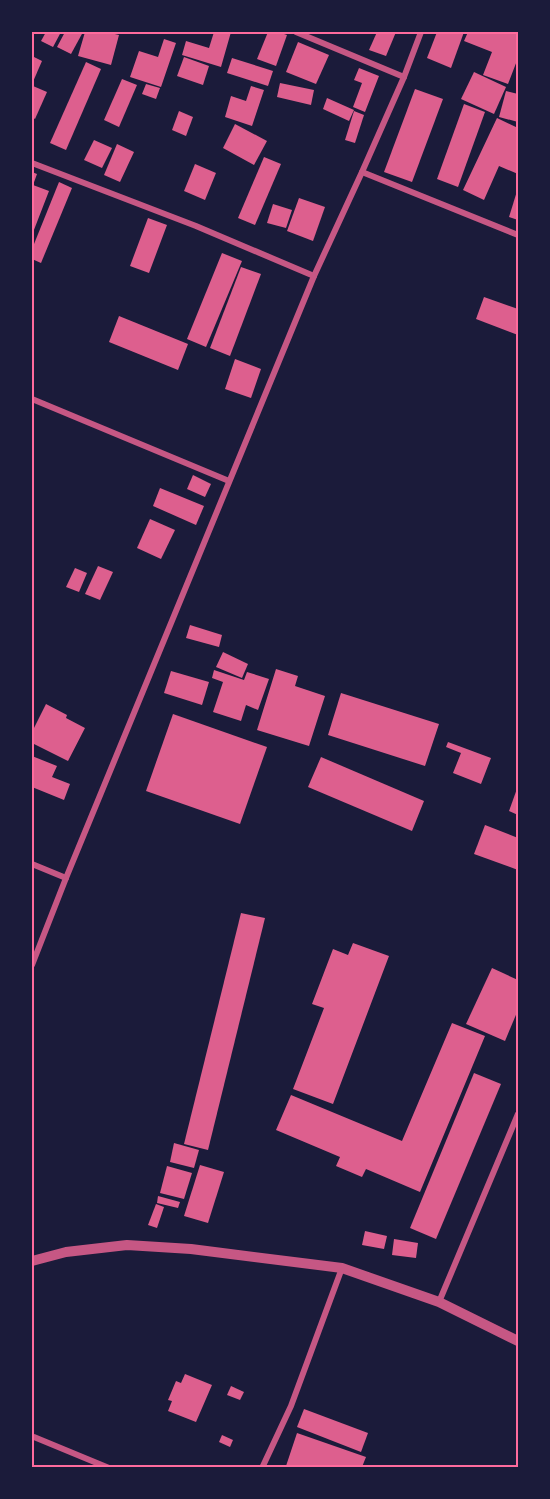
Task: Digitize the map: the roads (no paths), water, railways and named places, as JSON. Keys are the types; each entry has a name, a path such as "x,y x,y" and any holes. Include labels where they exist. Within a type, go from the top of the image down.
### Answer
{"street":[{"path":"296,32 404,77"},
{"path":"32,965 314,276 363,172 422,32"},
{"path":"32,163 196,226 314,276"},
{"path":"363,172 519,235"},
{"path":"32,399 229,481"},
{"path":"32,864 66,878"},
{"path":"439,1302 519,1114"},
{"path":"32,1261 66,1252 127,1245 191,1249 342,1268 439,1302 519,1341"},
{"path":"262,1467 291,1406 342,1268"},
{"path":"34,1437 109,1467"}]}
